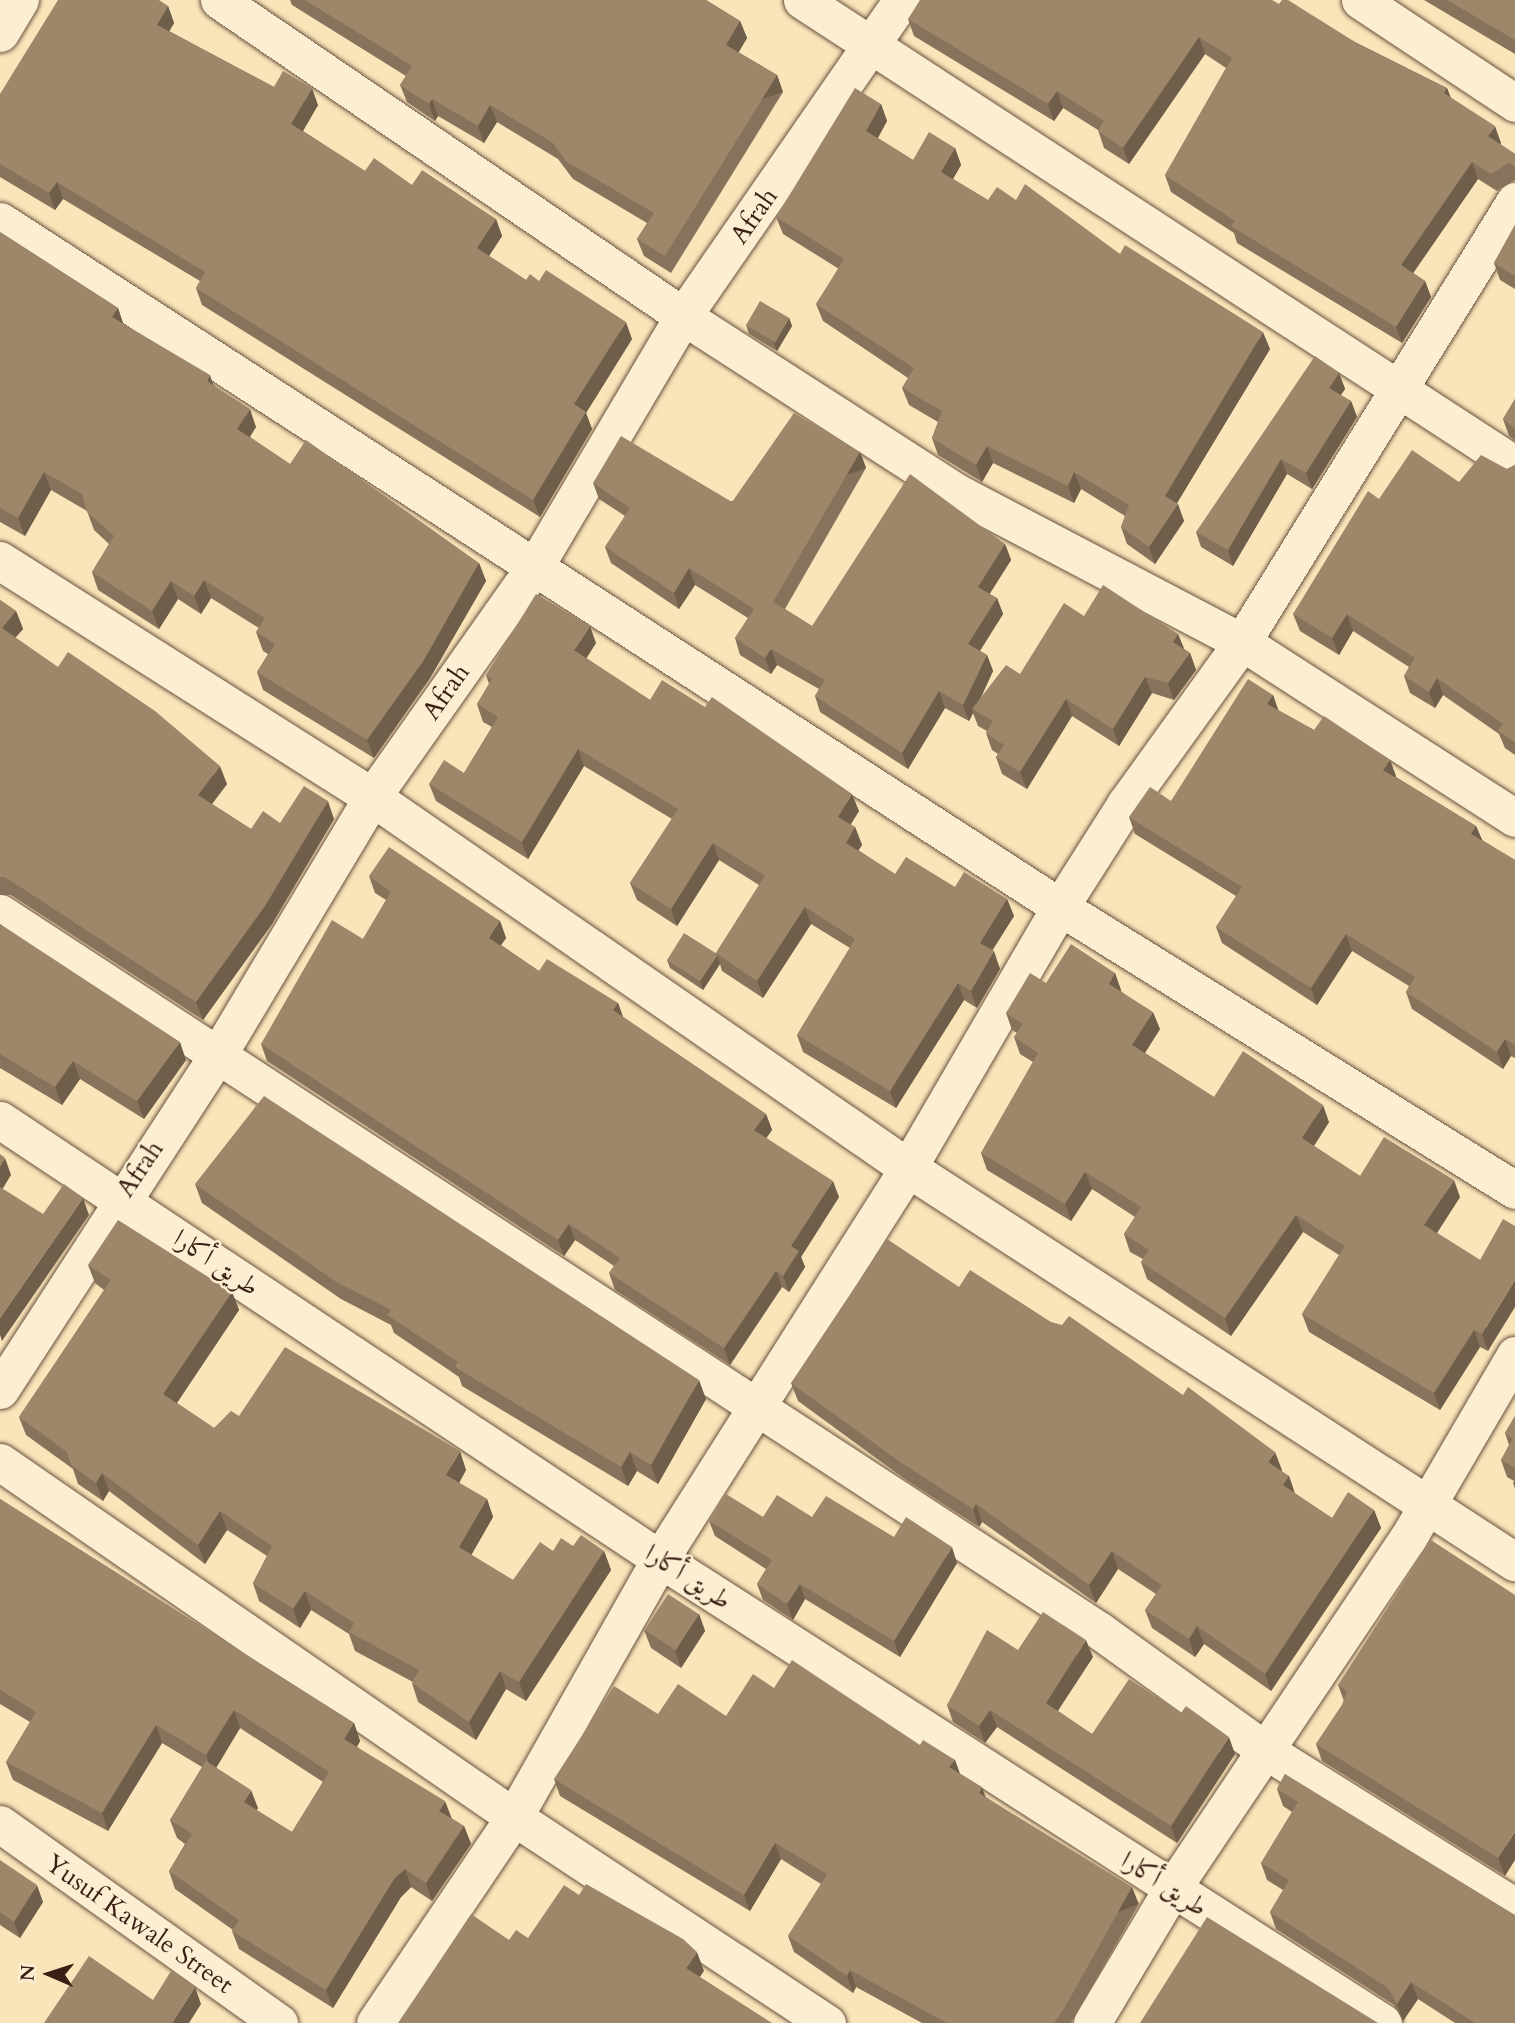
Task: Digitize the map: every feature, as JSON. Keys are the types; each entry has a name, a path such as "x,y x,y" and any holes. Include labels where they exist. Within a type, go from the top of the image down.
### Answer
{"street":[{"path":"0,33 20,0"},
{"path":"219,0 682,316 958,493 1242,642 1515,818"},
{"path":"802,0 1396,391 1515,466"},
{"name":"Afrah","path":"0,1390 119,1199 216,1058 372,797 537,563 682,316 874,46 902,0"},
{"path":"1360,0 1515,103"},
{"path":"375,2023 514,1817 660,1559 908,1168 1060,907 1126,803 1242,642 1515,201"},
{"path":"0,221 537,563 1060,907 1515,1189"},
{"path":"0,561 372,797 908,1168 1515,1562"},
{"path":"0,913 216,1058 1100,1631 1265,1750 1515,1907"},
{"name":"طريق أكارا","path":"0,1119 660,1559 1383,2023"},
{"path":"1092,2023 1172,1889 1425,1503 1515,1355"},
{"path":"0,1462 514,1817 827,2023"},
{"name":"Yusuf Kawale Street","path":"0,1824 279,2023"}],"building":[{"path":"58,0 159,0 168,6 157,25 274,87 283,71 312,88 291,124 365,171 374,158 412,185 422,170 496,219 477,248 526,280 530,274 539,281 546,270 626,322 574,404 586,412 533,500 196,288 205,272 57,182 49,193 0,164 0,94"},
{"path":"305,0 706,0 740,21 726,45 777,75 665,256 637,239 654,213 567,162 552,142 490,105 478,126 432,99 429,104 400,85 412,66"},
{"path":"920,0 1272,0 1279,4 1282,0 1288,0 1363,47 1447,88 1444,93 1495,126 1488,136 1515,154 1515,167 1509,163 1491,174 1472,162 1401,265 1425,281 1396,327 1231,226 1235,221 1165,175 1232,58 1199,37 1123,148 1098,131 1104,121 1057,91 1048,104 908,19"},
{"path":"1447,0 1515,0 1515,40"},
{"path":"855,88 881,104 866,131 913,160 929,132 955,148 941,172 988,200 997,187 1016,200 1025,184 1120,254 1125,245 1263,332 1165,496 1178,504 1149,547 1121,527 1129,505 1074,472 1068,486 987,446 976,465 932,438 942,411 902,388 914,368 816,304 844,259 776,217"},
{"path":"1515,225 1515,276 1494,263"},
{"path":"0,232 118,308 112,317 210,375 207,381 250,409 237,429 290,464 306,440 479,563 424,660 367,740 257,672 275,644 256,632 265,618 204,580 194,596 171,581 152,611 92,572 114,536 87,512 82,494 44,472 18,518 0,508"},
{"path":"760,301 789,318 775,342 746,325"},
{"path":"1315,356 1339,373 1329,388 1351,401 1306,473 1281,459 1228,550 1196,532"},
{"path":"1515,399 1515,429 1503,419"},
{"path":"794,413 860,452 773,602 812,626 910,474 1005,544 978,587 997,598 968,644 987,655 963,705 939,691 902,753 815,696 825,680 771,649 765,658 735,638 754,609 689,568 674,593 605,547 630,508 593,483 621,436 732,502"},
{"path":"1412,450 1459,482 1481,455 1507,469 1515,465 1515,742 1498,731 1503,724 1437,678 1429,692 1404,676 1415,658 1347,614 1332,638 1293,614 1368,491 1379,499"},
{"path":"1103,585 1178,634 1173,642 1190,653 1168,683 1145,677 1113,729 1066,699 1020,772 996,757 1004,745 986,733 993,721 972,709 1006,665 1020,674 1064,603 1084,616"},
{"path":"536,594 590,626 574,650 650,700 662,680 705,707 712,697 852,794 838,817 855,827 846,843 895,874 906,857 955,887 964,872 1007,899 980,943 994,951 971,991 958,983 890,1091 797,1035 855,939 805,907 757,981 716,953 765,876 713,843 671,909 630,883 678,809 578,749 522,842 429,784 444,760 464,773 498,717 477,704 492,679 486,675"},
{"path":"0,600 16,611 2,628 58,667 68,652 155,711 220,766 198,795 251,829 263,811 280,823 304,786 328,801 265,906 196,1002 5,877 0,877"},
{"path":"1248,679 1273,695 1267,704 1314,730 1324,716 1390,760 1383,770 1476,826 1471,834 1515,860 1515,1045 1505,1039 1497,1052 1406,992 1415,977 1346,934 1311,988 1216,927 1242,887 1129,817 1150,787 1171,801"},
{"path":"389,847 500,921 489,938 539,971 547,959 618,1003 613,1010 766,1114 754,1130 833,1181 791,1246 799,1251 783,1276 776,1271 724,1348 609,1273 620,1258 569,1224 558,1240 261,1044 332,920 363,939 391,892 369,876"},
{"path":"0,924 180,1042 137,1101 73,1061 55,1087 0,1054"},
{"path":"684,933 717,956 700,981 667,960"},
{"path":"1071,944 1115,973 1109,984 1153,1012 1132,1045 1214,1097 1243,1051 1323,1105 1302,1138 1360,1176 1384,1137 1454,1180 1424,1225 1480,1260 1503,1219 1515,1226 1515,1280 1482,1334 1474,1330 1434,1393 1302,1314 1345,1246 1296,1215 1225,1318 1141,1262 1149,1250 1124,1234 1141,1207 1085,1172 1065,1204 981,1153 1038,1053 1014,1037 1023,1024 1006,1013 1030,973 1046,983"},
{"path":"264,1096 699,1380 651,1465 630,1452 621,1467 455,1367 458,1362 387,1315 391,1310 335,1281 195,1184"},
{"path":"64,1184 83,1198 0,1318 0,1187 43,1214"},
{"path":"118,1220 232,1292 163,1394 214,1428 231,1411 239,1416 285,1347 460,1451 446,1475 487,1499 459,1547 513,1580 540,1542 553,1551 561,1538 573,1546 581,1535 604,1551 519,1682 500,1671 469,1722 412,1683 419,1670 349,1632 354,1623 305,1591 293,1609 253,1583 272,1546 220,1511 198,1545 102,1473 96,1483 71,1465 67,1452 19,1417 111,1280 88,1265"},
{"path":"887,1239 959,1287 970,1270 1051,1322 1062,1325 1069,1316 1183,1395 1188,1387 1275,1452 1268,1462 1289,1476 1283,1485 1332,1518 1348,1492 1374,1510 1265,1674 1197,1626 1189,1639 1145,1610 1162,1585 1112,1551 1089,1585 976,1504 973,1509 900,1462 791,1383"},
{"path":"1515,1416 1515,1468 1501,1460 1513,1439 1505,1433"},
{"path":"726,1494 763,1517 777,1495 812,1517 826,1496 894,1537 906,1517 952,1547 894,1641 800,1584 787,1604 757,1584 772,1560 709,1521"},
{"path":"0,1499 354,1723 344,1739 445,1801 439,1811 464,1826 426,1883 405,1869 394,1879 326,1990 232,1931 239,1920 169,1871 192,1834 170,1820 206,1761 251,1790 244,1802 292,1832 329,1772 234,1710 206,1755 156,1725 102,1813 6,1762 36,1712 0,1690"},
{"path":"1431,1540 1515,1595 1515,1832 1498,1858 1316,1744 1342,1705 1347,1691 1338,1685"},
{"path":"668,1594 699,1614 676,1650 645,1630"},
{"path":"1043,1612 1086,1640 1046,1703 1092,1734 1129,1679 1181,1713 1186,1706 1229,1737 1171,1826 990,1710 979,1726 947,1705 987,1630 1018,1650"},
{"path":"792,1660 920,1745 923,1740 955,1760 949,1767 982,1787 979,1793 1132,1887 1054,2023 947,2023 850,1970 847,1976 788,1936 827,1874 775,1843 744,1895 554,1779 614,1686 658,1714 678,1684 726,1716 753,1674 774,1688"},
{"path":"1285,1774 1515,1915 1515,2023 1475,2023 1411,1982 1397,2004 1388,1988 1270,1912 1289,1880 1261,1863 1298,1802 1277,1789"},
{"path":"0,1860 37,1885 14,1922 0,1912"},
{"path":"586,1884 683,1939 697,1952 686,1968 772,2023 399,2023 471,1914 509,1940 516,1930 528,1938 564,1885 579,1895"},
{"path":"1207,1917 1378,2023 1140,2023"},
{"path":"89,1956 153,2000 171,1971 195,1987 172,2023 44,2023"}]}
